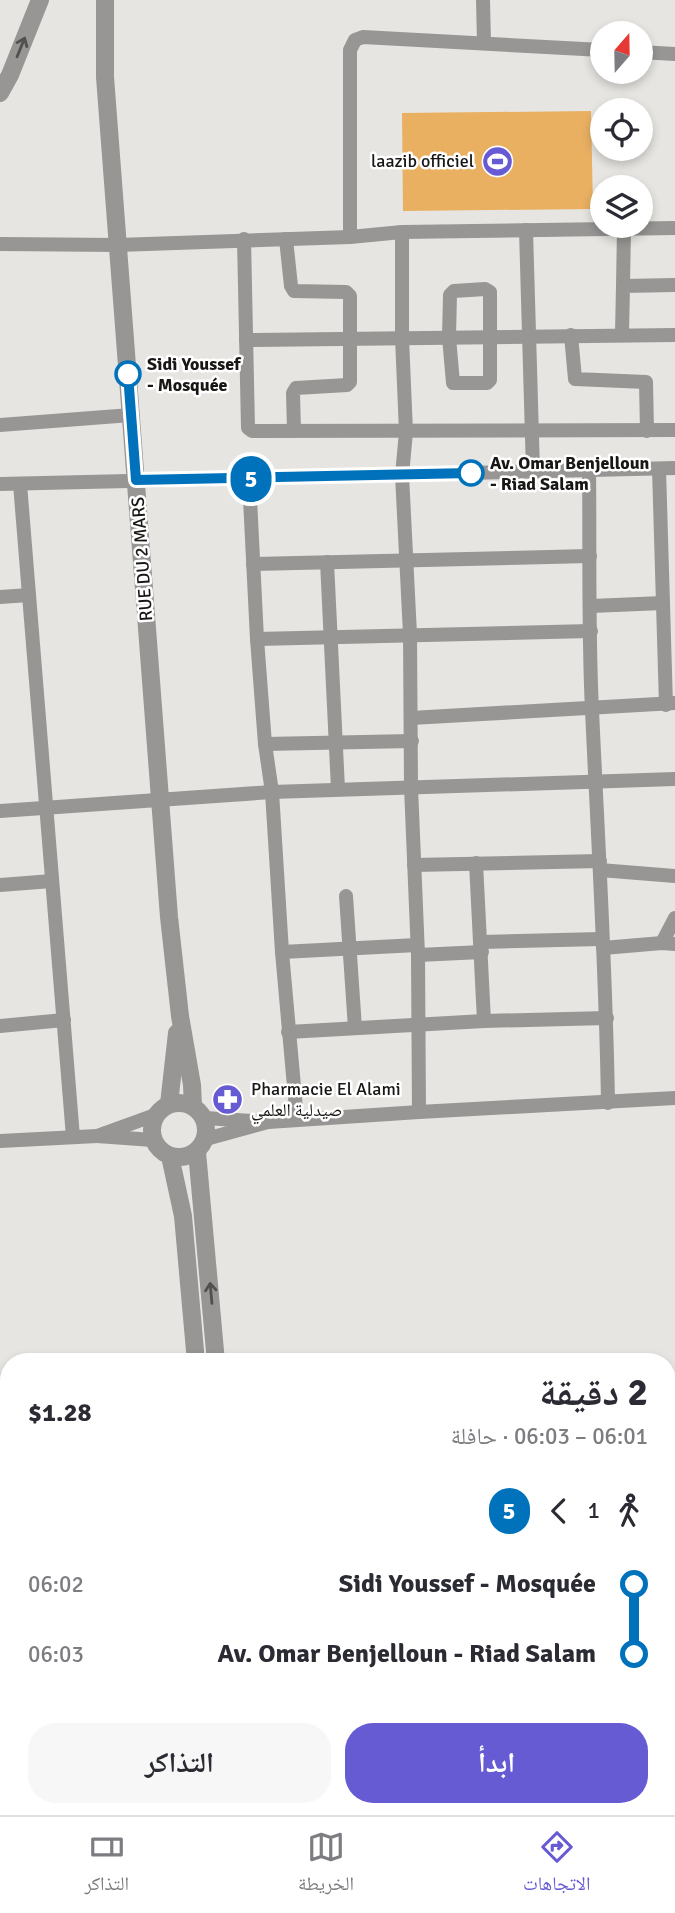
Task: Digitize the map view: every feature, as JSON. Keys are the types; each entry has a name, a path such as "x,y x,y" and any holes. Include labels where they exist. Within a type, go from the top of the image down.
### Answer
{"street":[{"path":"0,93 40,0"},
{"name":"RUE DU 2 MARS","path":"94,0 96,28 104,61"},
{"name":"RUE DU 2 MARS","path":"105,0 104,61 169,917 180,1016 199,1112"},
{"path":"483,0 484,43"},
{"path":"350,237 351,44 360,37 590,49"},
{"path":"653,53 675,54"},
{"path":"653,228 675,228"},
{"path":"0,244 118,245 350,237 402,232 590,229"},
{"path":"526,230 533,471"},
{"path":"402,232 405,432 402,475 410,634 419,1112"},
{"path":"622,334 624,238"},
{"path":"244,239 248,428 252,431 675,430"},
{"path":"286,239 294,291 349,294 351,338 349,384 296,388 293,393 294,431"},
{"path":"623,286 675,285"},
{"path":"485,289 490,292 490,380 487,383 452,382 449,337 452,292 485,289"},
{"path":"570,335 575,379 646,382 647,430"},
{"path":"246,340 675,335"},
{"path":"0,425 131,415"},
{"path":"0,477 0,484 20,484 675,468"},
{"path":"411,718 671,704 663,603 659,469"},
{"path":"589,470 592,709 607,1018 608,1103"},
{"path":"249,479 257,639 265,744 272,792 288,1032 297,1120"},
{"path":"20,484 73,1137"},
{"path":"253,564 590,556"},
{"path":"327,562 338,789"},
{"path":"0,597 29,595"},
{"path":"591,606 663,603"},
{"path":"257,639 591,631"},
{"path":"265,744 412,741"},
{"path":"0,811 272,792 675,779"},
{"path":"414,865 477,863 600,866 675,876"},
{"path":"477,863 484,1021"},
{"path":"0,885 52,881"},
{"path":"346,896 355,1028"},
{"path":"282,952 350,947 417,950 668,943 675,918"},
{"name":"RUE DU 2 MARS","path":"162,1110 180,1016"},
{"path":"288,1032 484,1021 607,1018"},
{"path":"0,1026 64,1020"},
{"path":"97,1136 181,1102 199,1112 268,1122 675,1098"},
{"path":"162,1110 151,1129 153,1140 160,1150 170,1156 189,1156 201,1145 268,1122"},
{"path":"199,1112 207,1129 201,1145 215,1353"},
{"path":"0,1140 97,1136 153,1140"},
{"path":"170,1156 183,1216 195,1353"}],"shaded area":[{"name":"laazib officiel","path":"590,111 592,175 590,175 590,209 403,211 402,113"}],"bus line":[{"name":"5","path":"128,374 136,480 471,473"}],"place":[{"name":"laazib officiel","path":"497,161"},
{"name":"Sidi Youssef - Mosquée","path":"128,374"},
{"name":"Av. Omar Benjelloun - Riad Salam","path":"471,473"},
{"name":"Pharmacie El Alami صيدلية العلمي","path":"228,1099"}]}
